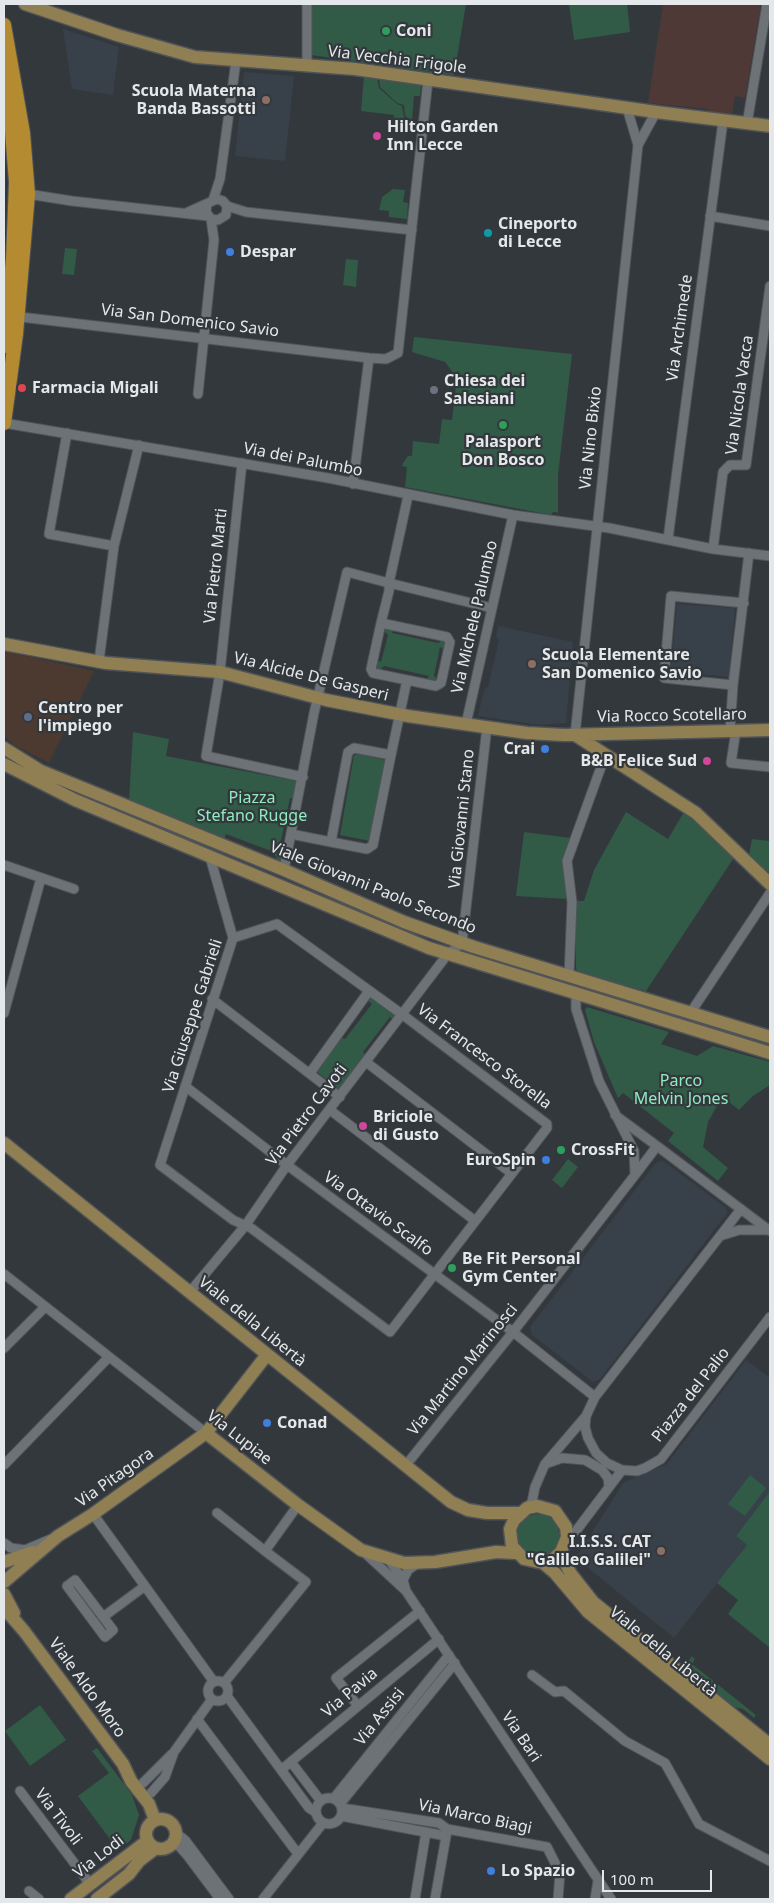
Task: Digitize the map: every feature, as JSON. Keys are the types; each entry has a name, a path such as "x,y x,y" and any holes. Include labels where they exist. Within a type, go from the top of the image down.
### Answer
{"main road":[{"path":"4,25 23,133 28,194 12,316 4,423"},
{"path":"4,79 7,119 16,182 8,258 12,316 4,346"}],"street":[{"name":"Via Vecchia Frigole","path":"25,4 160,49 195,57 355,69 656,112 770,126"},
{"path":"307,4 307,66"},
{"path":"747,124 767,4"},
{"path":"198,394 214,240 224,210 220,179 236,61"},
{"path":"210,202 224,210 412,230 428,80"},
{"name":"Via Nino Bixio","path":"574,735 638,145 628,108"},
{"name":"Via Nino Bixio","path":"638,145 656,112"},
{"name":"Via Archimede","path":"668,539 723,121"},
{"path":"214,240 209,217 210,202 220,179"},
{"path":"28,194 209,217 224,210"},
{"path":"185,213 210,202"},
{"path":"710,216 770,226"},
{"name":"Via San Domenico Savio","path":"12,316 386,359 398,353 412,230"},
{"name":"Via Nicola Vacca","path":"713,548 723,472 725,468 735,464 746,465 770,286"},
{"path":"353,484 369,358"},
{"name":"Via dei Palumbo","path":"4,423 242,463 513,516 596,526 713,548 770,556"},
{"path":"68,433 49,534 114,546"},
{"path":"99,662 114,546 139,445"},
{"name":"Via Pietro Marti","path":"242,463 220,672 206,756 302,777"},
{"path":"381,623 446,637 450,642 441,683 436,686 373,673 371,669 408,496"},
{"name":"Via Michele Palumbo","path":"466,724 513,516"},
{"path":"749,553 733,685 731,763 770,767"},
{"path":"278,884 284,870 317,698 347,572 492,608"},
{"path":"733,685 664,678 671,596 744,603"},
{"name":"Via Alcide De Gasperi","path":"4,644 99,662 220,672 317,698 399,714 527,733 574,735"},
{"path":"291,834 367,849 373,845 407,680"},
{"name":"Via Giovanni Stano","path":"462,943 487,727"},
{"name":"Via Rocco Scotellaro","path":"574,735 770,730"},
{"path":"574,735 696,813 770,884"},
{"name":"Viale Giovanni Paolo Secondo","path":"4,748 78,794 210,857 447,955 770,1053"},
{"path":"331,842 348,752 354,748 391,755"},
{"path":"569,976 572,902 566,861 605,756"},
{"name":"Viale Giovanni Paolo Secondo","path":"4,764 78,794 284,870 404,922 462,943 770,1037"},
{"path":"210,857 233,938"},
{"path":"4,866 74,889"},
{"path":"4,1013 41,878"},
{"path":"691,1012 770,893"},
{"name":"Via Giuseppe Gabrieli","path":"245,1226 233,1220 160,1165 212,998 233,938 276,924 403,1015"},
{"name":"Via Pietro Cavoti","path":"189,1293 245,1226 287,1165 447,955 462,943"},
{"path":"310,1073 370,990"},
{"path":"576,993 576,1009 584,1039 614,1114 634,1151 635,1175"},
{"path":"212,998 340,1097"},
{"name":"Via Francesco Storella","path":"403,1015 546,1124 547,1128 511,1173"},
{"path":"245,1226 251,1228 390,1332 511,1173 366,1062"},
{"name":"Via Ottavio Scalfo","path":"185,1086 287,1165 513,1332 595,1396"},
{"path":"330,1110 474,1220"},
{"path":"614,1114 770,1231"},
{"name":"Viale della Libertà","path":"4,1143 266,1356 451,1502 468,1510 487,1513 524,1510 537,1506 555,1511 566,1527 567,1537"},
{"name":"Via Martino Marinosci","path":"406,1465 513,1332 657,1146"},
{"path":"516,1553 510,1533 524,1510 532,1502 535,1487 545,1464 586,1416 595,1396 741,1209"},
{"path":"720,1236 740,1230 770,1231"},
{"name":"Via Lupiae","path":"4,1274 298,1505 361,1550 389,1560 418,1562 435,1562 479,1554 516,1553"},
{"path":"4,1348 45,1307"},
{"name":"Piazza del Palio","path":"622,1470 637,1471 661,1459 770,1317"},
{"name":"Via Pitagora","path":"4,1581 58,1536 93,1514 206,1433 266,1356"},
{"path":"4,1465 109,1357"},
{"path":"543,1563 553,1560 561,1552 567,1537 576,1530 622,1470 607,1463 596,1453 586,1433 586,1416"},
{"path":"545,1464 562,1458 591,1460 596,1453"},
{"path":"585,1460 602,1470 608,1478 609,1487"},
{"path":"265,1551 298,1505"},
{"path":"217,1513 306,1582 224,1683"},
{"name":"Viale della Libertà","path":"487,1513 502,1520 510,1533"},
{"path":"93,1514 214,1682 224,1683"},
{"name":"Via Lupiae","path":"479,1554 500,1546 510,1533"},
{"path":"4,1543 11,1548 25,1550 58,1536"},
{"name":"Via Pitagora","path":"4,1562 42,1548"},
{"name":"Via Bari","path":"361,1550 406,1591 611,1899"},
{"name":"Viale della Libertà","path":"561,1552 571,1574 593,1602 770,1745"},
{"name":"Viale della Libertà","path":"516,1553 524,1559 543,1563 555,1573 588,1612 770,1759"},
{"name":"Via Bari","path":"389,1560 403,1580 406,1591"},
{"path":"403,1580 408,1570 418,1562"},
{"name":"Via Pitagora","path":"4,1575 4,1581"},
{"path":"75,1580 103,1617 112,1630 105,1637 67,1586 75,1580"},
{"path":"103,1617 145,1586"},
{"name":"Viale Aldo Moro","path":"4,1594 24,1631"},
{"name":"Viale Aldo Moro","path":"4,1608 24,1631 123,1764 131,1781 160,1819 174,1827 174,1838 179,1846 220,1899"},
{"path":"358,1706 336,1678 420,1611"},
{"name":"Via Pavia","path":"281,1770 439,1639"},
{"name":"Via Assisi","path":"339,1806 452,1659"},
{"path":"532,1675 555,1692 564,1691 625,1741 665,1763 699,1824 770,1861"},
{"path":"214,1682 208,1692 212,1699 220,1701 226,1696 228,1689 224,1683"},
{"path":"226,1696 309,1808 315,1812 323,1823 330,1824 336,1822 339,1806 327,1797 320,1800 315,1812"},
{"path":"143,1782 174,1752 212,1699"},
{"path":"197,1719 298,1854"},
{"path":"151,1793 165,1777 174,1752"},
{"path":"291,1762 320,1800"},
{"name":"Viale Aldo Moro","path":"123,1764 133,1770 151,1793 160,1819"},
{"name":"Via Tivoli","path":"20,1791 90,1884"},
{"name":"Via Marco Biagi","path":"339,1806 426,1832 447,1832 547,1847 560,1873 558,1899"},
{"name":"Via Marco Biagi","path":"339,1806 439,1824 447,1832"},
{"path":"160,1819 148,1825 146,1832 152,1844 162,1848 174,1838"},
{"path":"263,1899 323,1823"},
{"path":"415,1899 426,1832"},
{"path":"435,1899 447,1832"},
{"name":"Viale Aldo Moro","path":"174,1838 185,1840 229,1899"},
{"name":"Via Lodi","path":"71,1899 90,1884 152,1844"},
{"name":"Via Lodi","path":"97,1899 129,1874 152,1844"},
{"path":"595,1899 598,1881"},
{"path":"29,1891 39,1899"}],"shaded area":[{"path":"663,4 761,4 745,98 735,96 732,115 709,112 708,109 648,103"},
{"path":"63,29 119,47 113,95 72,89"},
{"name":"Scuola Materna Banda Bassotti","path":"244,72 294,76 285,161 235,156"},
{"path":"677,604 735,608 729,677 671,671"},
{"name":"Scuola Elementare San Domenico Savio","path":"498,626 573,642 566,723 539,725 478,716 484,690 488,687 499,640 496,636"},
{"path":"4,651 94,671 49,763 14,745 4,735"},
{"path":"662,1160 725,1207 728,1212 600,1379 593,1382 532,1335 530,1327 655,1164"},
{"path":"746,1360 770,1378 770,1491 736,1536 747,1545 674,1638 576,1558 623,1483 667,1464"}],"green space":[{"name":"Coni","path":"309,4 466,4 454,75 311,55"},
{"path":"569,4 627,4 630,32 574,40"},
{"path":"364,76 377,78 379,88 397,104 402,106 404,117 400,134 392,133 394,115 361,111"},
{"path":"379,78 421,85 420,96 414,96 412,121 405,116 404,105 397,103 380,87"},
{"path":"393,189 405,190 403,202 408,203 407,219 389,217 389,211 379,210 382,197"},
{"path":"65,248 77,249 74,275 62,274"},
{"path":"346,259 358,260 356,287 343,285"},
{"name":"Palasport Don Bosco","path":"414,337 572,354 558,475 558,515 557,512 553,512 551,515 405,487 407,467 402,466 408,456 412,456 413,441 439,444 442,419 452,420 456,386 454,374 445,362 412,352"},
{"path":"386,628 395,629 392,633 438,643 445,640 444,650 440,647 434,676 438,679 437,681 426,680 429,676 384,666 380,670 377,669 377,660 381,662 388,635 384,631"},
{"name":"Piazza Stefano Rugge","path":"133,732 169,739 166,756 296,781 294,798 290,798 280,845 284,846 281,861 276,861 277,858 271,851 226,834 224,840 129,800"},
{"path":"358,754 386,760 370,841 340,835 354,755"},
{"path":"685,810 735,856 646,991 581,974 576,969 576,901 584,901 594,870 626,812 668,839"},
{"path":"524,832 571,838 564,859 567,899 516,896"},
{"path":"752,839 770,841 770,876 749,855"},
{"path":"370,997 396,1016 393,1019 390,1017 363,1052 366,1055 341,1089 338,1089 316,1071 340,1037 345,1039 372,1004 367,1000"},
{"name":"Parco Melvin Jones","path":"587,1007 669,1032 661,1044 697,1056 713,1046 770,1062 770,1085 753,1096 739,1110 724,1098 718,1104 708,1122 703,1147 728,1168 718,1181 668,1141 674,1133 623,1093 618,1098 594,1042 585,1010"},
{"path":"568,1159 578,1167 562,1188 552,1180"},
{"path":"750,1475 766,1488 745,1516 728,1504"},
{"path":"770,1491 770,1648 728,1614 738,1600 717,1583 747,1545 736,1536"},
{"path":"538,1514 553,1520 559,1535 553,1550 538,1556 523,1550 517,1535 523,1520"},
{"path":"692,1656 695,1659 692,1664 756,1715 754,1718 743,1709 730,1706 684,1667"},
{"path":"40,1705 66,1740 30,1766 5,1731"},
{"path":"97,1748 132,1795 139,1815 131,1840 118,1850 78,1796 109,1773 92,1751"}],"place":[{"name":"Coni","path":"386,31"},
{"name":"Scuola Materna Banda Bassotti","path":"266,100"},
{"name":"Hilton Garden Inn Lecce","path":"377,136"},
{"name":"Cineporto di Lecce","path":"488,233"},
{"name":"Despar","path":"230,252"},
{"name":"Farmacia Migali","path":"22,388"},
{"name":"Chiesa dei Salesiani","path":"434,390"},
{"name":"Palasport Don Bosco","path":"503,425"},
{"name":"Scuola Elementare San Domenico Savio","path":"532,664"},
{"name":"Centro per l'impiego","path":"28,717"},
{"name":"Crai","path":"545,749"},
{"name":"B&B Felice Sud","path":"707,761"},
{"name":"Briciole di Gusto","path":"363,1126"},
{"name":"CrossFit","path":"561,1150"},
{"name":"EuroSpin","path":"546,1160"},
{"name":"Be Fit Personal Gym Center","path":"452,1268"},
{"name":"Conad","path":"267,1423"},
{"name":"I.I.S.S. CAT \"Galileo Galilei\"","path":"661,1551"},
{"name":"Lo Spazio","path":"491,1871"}]}
